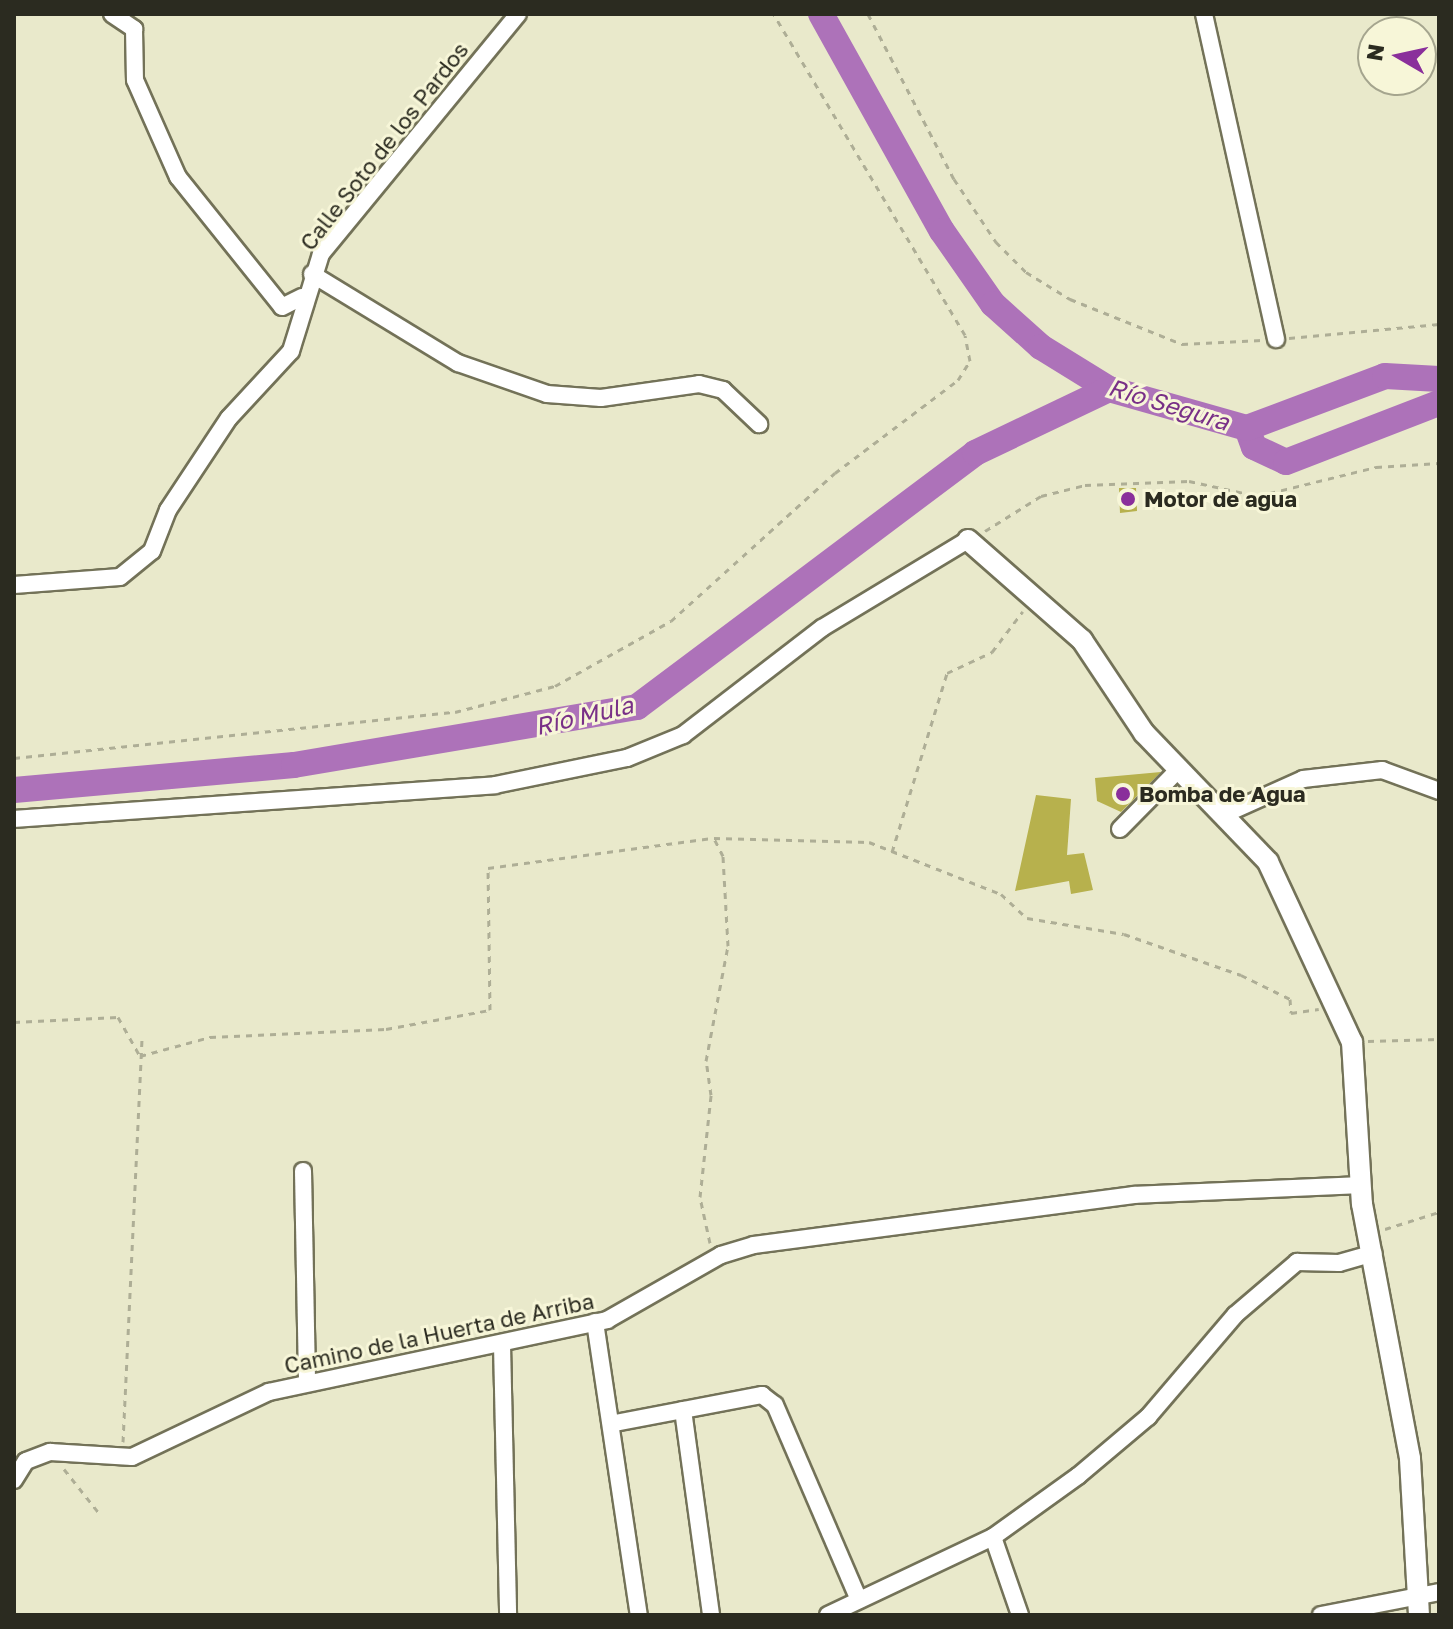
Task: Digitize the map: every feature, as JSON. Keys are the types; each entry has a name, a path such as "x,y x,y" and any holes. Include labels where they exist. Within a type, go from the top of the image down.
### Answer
{"main road":[{"path":"968,540 1036,594 1082,640 1178,770 1268,862 1352,1042 1360,1185 1410,1459 1419,1606"}],"street":[{"path":"112,14 134,29 135,80 178,177 282,307 302,297"},
{"name":"Calle Soto de los Pardos","path":"14,585 120,577 152,551 168,510 195,479 229,418 291,351 302,297 312,274 518,14"},
{"path":"1204,14 1276,339"},
{"path":"312,274 458,363 547,394 601,398 699,384 723,390 759,424"},
{"path":"14,819 495,785 627,758 683,735 835,619 968,540"},
{"path":"1120,829 1178,770"},
{"path":"1223,815 1319,777 1382,770 1439,791"},
{"path":"303,1171 307,1382"},
{"name":"Camino de la Huerta de Arriba","path":"132,1457 223,1409 307,1382 502,1345 595,1322 714,1259 815,1233 1134,1195 1360,1185"},
{"path":"828,1615 993,1537 1148,1417 1269,1281 1297,1262 1339,1263 1372,1243"},
{"path":"595,1322 615,1423 639,1615"},
{"path":"502,1345 508,1615"},
{"path":"615,1423 762,1395 775,1405 859,1600"},
{"path":"683,1410 711,1615"},
{"path":"14,1480 26,1461 50,1452 132,1457"},
{"path":"993,1537 1020,1615"},
{"path":"1321,1615 1419,1606 1439,1592"}],"path":[{"path":"14,758 455,712 555,686 671,621 835,473 958,380 970,361 965,335 774,14"},
{"path":"868,14 954,179 996,242 1026,272 1070,299 1182,344 1439,324"},
{"path":"968,540 1041,496 1085,485 1189,481 1258,496 1376,467 1439,463"},
{"path":"892,852 947,673 992,652 1036,594"},
{"path":"714,838 723,856 728,946 712,1000 711,1095 700,1169 714,1259"},
{"path":"140,1056 210,1037 386,1029 490,1010 488,868 714,838 869,842 1001,894 1027,918 1124,934 1241,975 1290,999 1291,1013 1335,1006"},
{"path":"14,1022 118,1017 140,1056"},
{"path":"132,1457 120,1437 142,1035"},
{"path":"1352,1042 1439,1039"},
{"path":"1372,1243 1439,1212"},
{"path":"50,1452 99,1513"}],"building":[{"name":"Motor de agua","path":"1119,488 1136,488 1137,511 1120,513"},
{"name":"Bomba de Agua","path":"1161,772 1121,812 1097,801 1095,778"},
{"path":"1036,795 1071,799 1067,855 1084,853 1093,890 1071,894 1069,881 1015,891"}],"waterway":[{"name":"Río Segura","path":"821,14 942,231 993,304 1041,347 1109,389 1247,428 1254,447 1286,462 1439,403"},
{"path":"1247,428 1385,376 1439,379"},
{"name":"Río Mula","path":"14,790 294,765 637,707 975,453 1109,389"}],"place":[{"name":"Motor de agua","path":"1128,499"},
{"name":"Bomba de Agua","path":"1123,794"}]}
